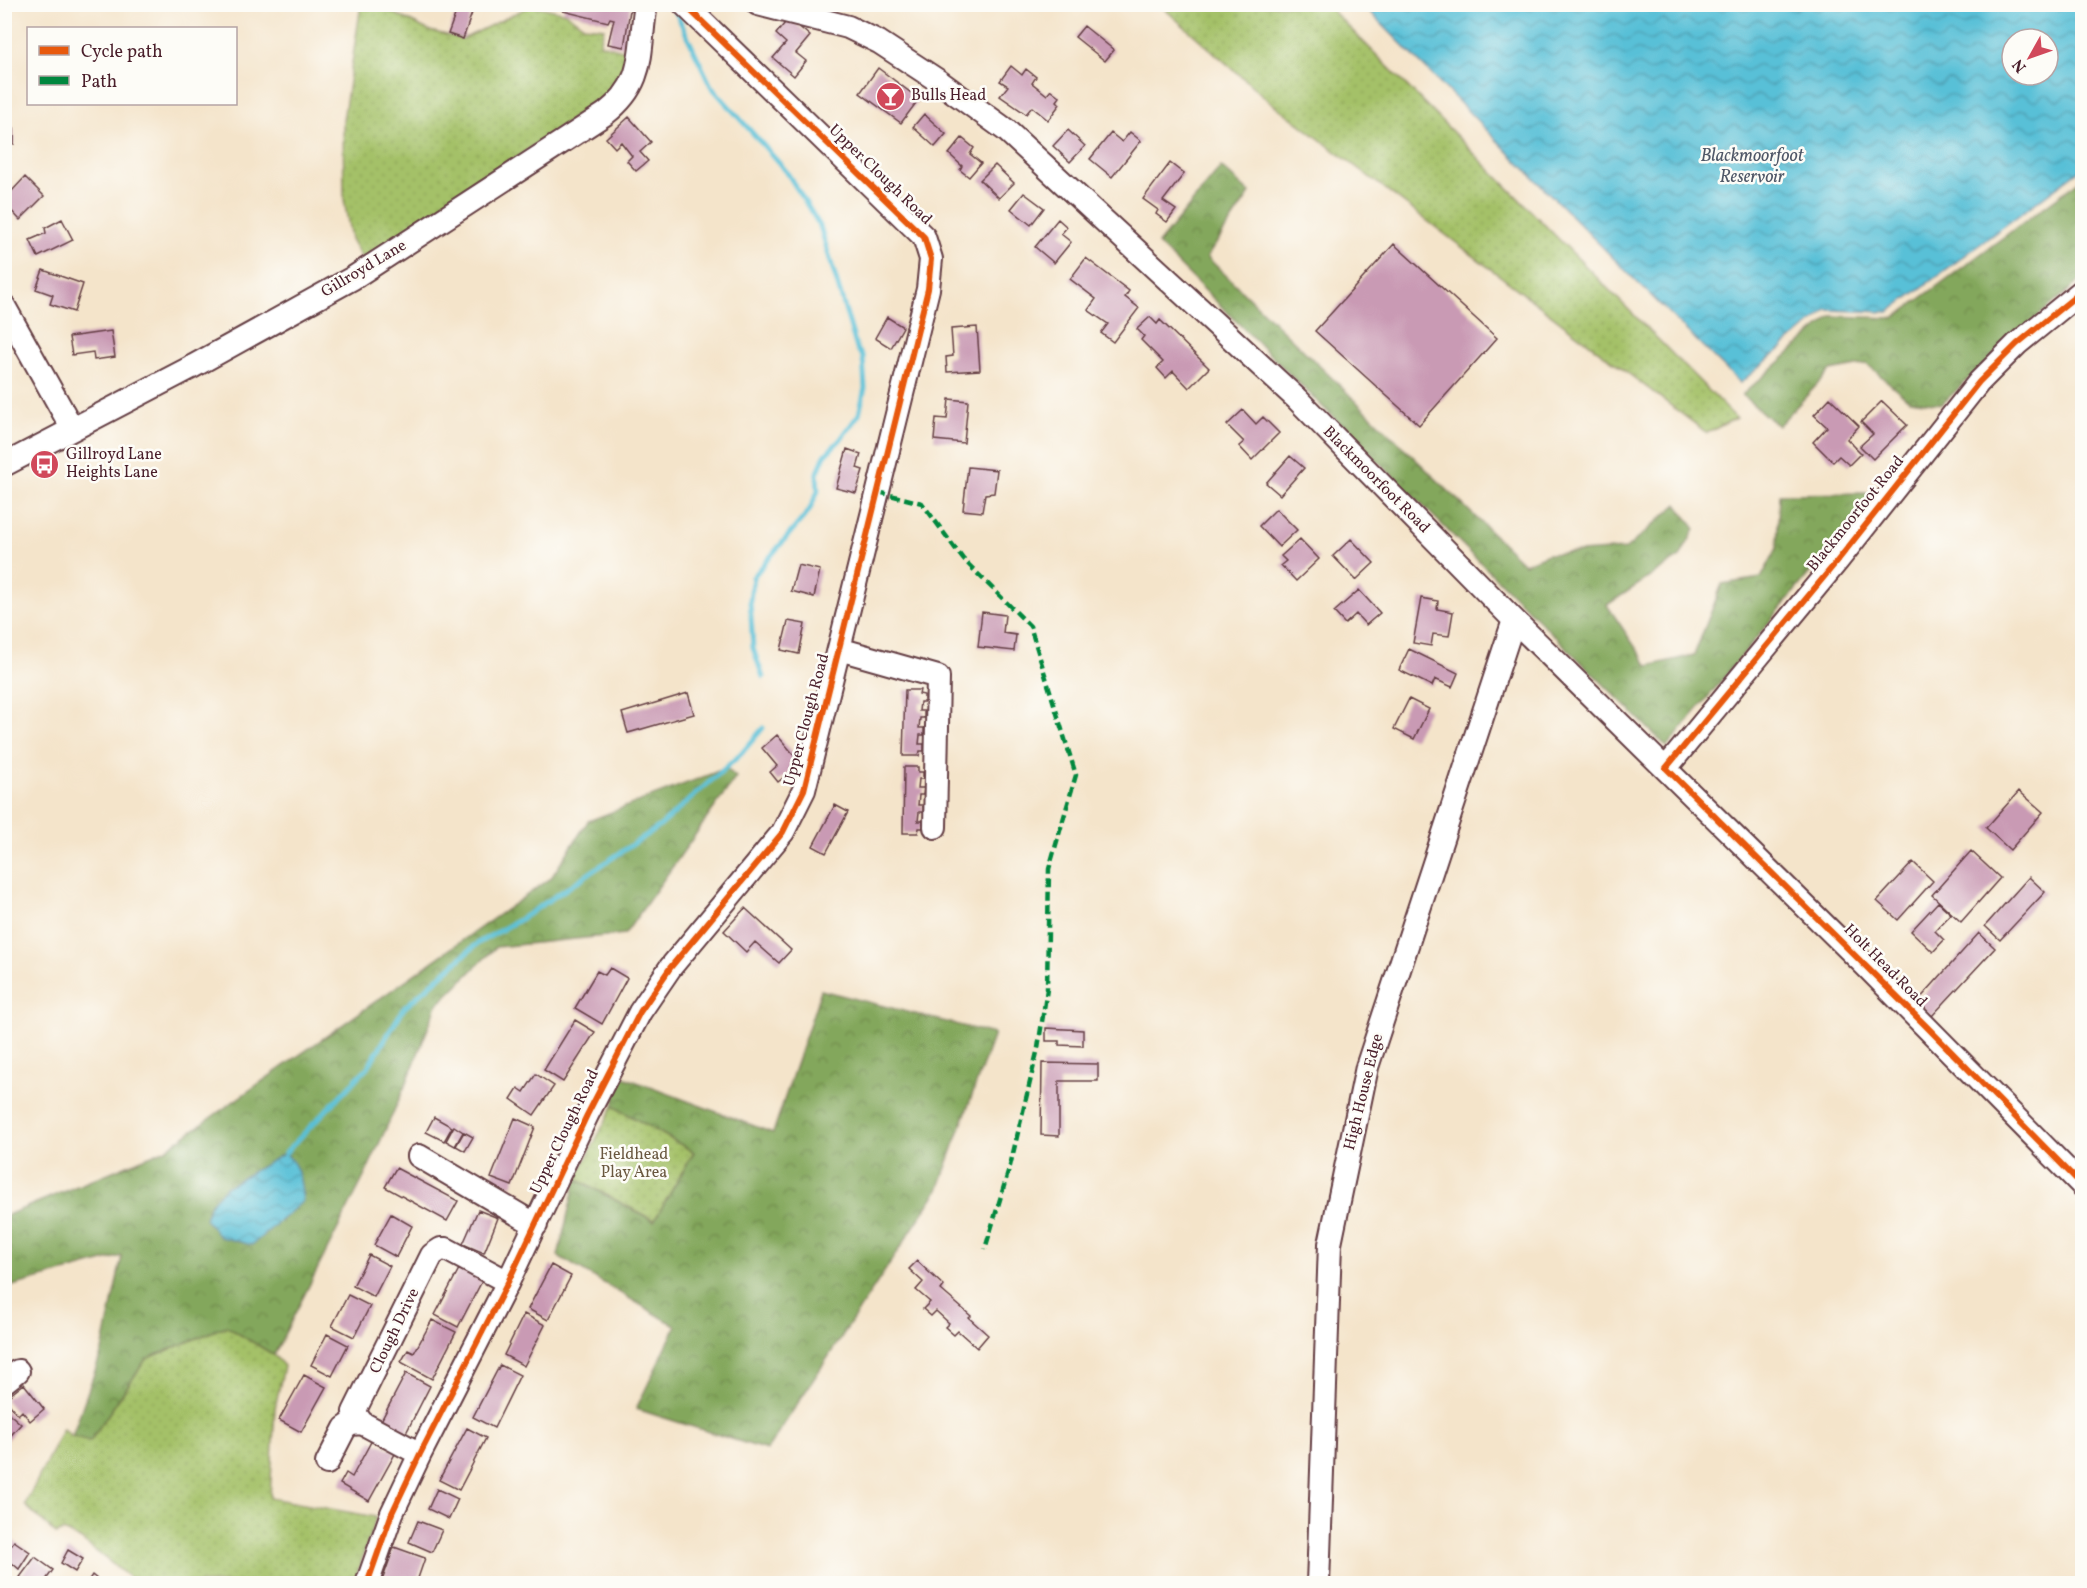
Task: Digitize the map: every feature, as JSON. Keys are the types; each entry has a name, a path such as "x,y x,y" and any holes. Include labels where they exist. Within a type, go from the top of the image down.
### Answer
{"street":[{"name":"Gillroyd Lane","path":"4,465 190,369 353,278 605,114 622,101 634,80 643,43 646,4"},
{"name":"Upper Clough Road","path":"366,1584 393,1513 420,1454 536,1225 587,1115 640,1012 670,968 783,832 804,790 928,289 932,259 924,237 684,4"},
{"name":"Blackmoorfoot Road","path":"758,4 848,27 879,42 1006,130 1297,399 1514,620 1666,768 1838,560 1979,382 2017,344 2082,291"},
{"path":"4,306 72,428"},
{"name":"High House Edge","path":"1318,1584 1332,1234 1366,1067 1514,620"},
{"path":"839,649 938,677 935,827"},
{"name":"Holt Head Road","path":"1666,768 1925,1025 2082,1185"},
{"path":"419,1156 536,1225"},
{"name":"Clough Drive","path":"362,1423 354,1412 432,1255 441,1249 446,1249 508,1281"},
{"path":"327,1463 345,1428 351,1424 362,1423 420,1454"}],"green space":[{"path":"361,5 377,5 430,31 463,39 532,5 566,13 584,26 604,28 600,44 630,52 629,68 620,86 488,177 362,259 351,239 344,200 343,120"},
{"path":"1160,5 1327,5 1736,418 1707,433 1268,100"},
{"path":"1221,167 1250,193 1207,257 1524,564 1548,554 1626,549 1677,504 1695,529 1680,557 1607,605 1648,666 1694,655 1722,584 1761,578 1777,548 1779,494 1875,493 1667,747 1158,244"},
{"path":"2082,179 2082,279 2002,347 1942,404 1909,400 1867,364 1830,371 1778,426 1742,395 1832,316 1894,318"},
{"path":"726,768 736,777 625,934 496,947 437,1005 407,1082 366,1173 274,1355 226,1326 146,1359 90,1441 72,1436 102,1351 122,1256 5,1288 5,1216 166,1149 551,878 588,821"},
{"path":"821,990 994,1034 938,1190 767,1450 636,1409 676,1326 558,1256 576,1179 654,1221 694,1152 613,1106 621,1076 773,1133"},
{"name":"Fieldhead Play Area","path":"613,1106 694,1152 655,1221 576,1179"},
{"path":"226,1326 274,1355 284,1366 275,1408 270,1498 376,1517 354,1583 138,1584 80,1539 63,1531 56,1534 25,1505 63,1428 72,1436 90,1441 146,1359"}],"water":[{"name":"Blackmoorfoot Reservoir","path":"1363,5 2082,5 2082,168 1889,312 1827,310 1740,383"},
{"path":"285,1153 297,1169 303,1201 252,1245 220,1237 205,1219 210,1204 226,1187"}],"building":[{"path":"459,4 475,4 463,39 448,34"},
{"path":"565,4 612,6 613,4 631,4 624,47 608,44 614,19 610,18 608,22 563,11"},
{"path":"789,18 810,36 796,53 806,61 794,76 773,58 786,43 776,34"},
{"path":"1084,26 1114,50 1105,61 1075,37"},
{"path":"1011,66 1022,75 1026,69 1036,77 1032,83 1047,95 1051,90 1060,97 1057,101 1060,104 1048,120 1032,107 1026,114 1000,96 1008,86 1000,81"},
{"name":"Bulls Head","path":"878,68 919,99 901,123 860,93"},
{"path":"924,114 946,134 935,147 913,127"},
{"path":"629,117 651,142 640,152 648,161 636,171 627,161 632,156 621,142 615,148 606,138"},
{"path":"4,128 14,128 14,144 4,144"},
{"path":"1068,130 1085,146 1070,162 1053,146"},
{"path":"1130,132 1141,141 1112,177 1090,159 1111,133 1122,142"},
{"path":"962,138 974,148 970,154 981,163 969,177 960,170 962,166 949,154"},
{"path":"1170,163 1184,174 1163,201 1176,210 1167,222 1156,214 1158,210 1143,199"},
{"path":"995,165 1014,183 999,198 980,180"},
{"path":"25,177 44,196 20,220 8,207 4,211 4,187 6,185 12,191"},
{"path":"1024,193 1044,208 1031,225 1011,209"},
{"path":"62,219 73,240 38,257 30,240 46,233 45,228"},
{"path":"1058,219 1067,227 1061,234 1071,242 1054,263 1035,247"},
{"path":"1394,244 1497,338 1419,425 1315,331"},
{"path":"1086,258 1129,291 1125,297 1139,308 1113,342 1101,333 1108,324 1088,310 1096,299 1070,279"},
{"path":"43,270 83,284 74,312 50,304 53,295 36,289"},
{"path":"887,317 903,327 891,348 875,338"},
{"path":"1150,317 1157,324 1160,320 1209,368 1189,388 1173,371 1166,378 1157,368 1163,362 1141,340 1144,336 1137,329"},
{"path":"977,327 980,370 947,372 946,357 953,356 951,329"},
{"path":"111,331 115,357 94,360 93,352 72,355 69,337"},
{"path":"1830,398 1859,426 1847,439 1861,453 1849,465 1839,456 1833,462 1813,442 1827,427 1814,415"},
{"path":"949,399 968,401 964,443 934,440 936,418 947,419"},
{"path":"1882,401 1907,425 1873,459 1860,446 1873,434 1861,422"},
{"path":"1243,410 1256,424 1263,417 1279,433 1252,460 1239,446 1244,442 1227,425"},
{"path":"847,449 861,454 857,468 863,470 856,493 836,488"},
{"path":"1290,456 1304,468 1280,495 1266,483"},
{"path":"968,467 997,470 994,493 985,494 982,512 963,510"},
{"path":"1276,509 1297,530 1279,547 1259,526"},
{"path":"1300,539 1319,559 1296,581 1281,565 1286,561 1281,556"},
{"path":"1351,539 1374,563 1356,580 1333,556"},
{"path":"798,565 820,570 814,597 791,591"},
{"path":"1359,590 1380,613 1366,625 1356,614 1345,624 1334,612"},
{"path":"1421,598 1438,601 1437,609 1453,612 1449,636 1433,634 1431,646 1413,643"},
{"path":"982,612 1005,615 1003,633 1016,635 1014,651 978,647"},
{"path":"788,621 805,624 799,654 781,650"},
{"path":"1409,649 1458,673 1452,687 1435,679 1432,686 1399,670"},
{"path":"905,690 920,690 919,694 924,695 924,702 920,702 919,711 924,711 924,718 920,718 919,728 924,728 924,735 920,735 919,744 924,744 924,751 920,751 919,756 903,756"},
{"path":"688,693 694,714 628,733 622,713"},
{"path":"1409,699 1429,709 1414,739 1394,729"},
{"path":"777,735 801,763 778,782 770,772 777,766 762,748"},
{"path":"904,767 918,767 918,772 923,772 923,779 919,779 918,788 924,788 923,795 919,795 918,805 923,805 923,812 919,812 918,821 923,821 923,828 919,828 918,833 903,833"},
{"path":"2019,791 2043,812 2010,850 1986,828"},
{"path":"835,805 848,812 826,853 813,846"},
{"path":"1971,851 2000,878 1961,922 1932,895"},
{"path":"1913,862 1933,881 1898,920 1877,901"},
{"path":"2029,877 2045,892 2000,940 1985,926"},
{"path":"1938,902 1951,914 1935,931 1944,940 1933,952 1911,931"},
{"path":"745,908 791,950 779,963 755,942 746,952 724,931"},
{"path":"1979,933 1995,948 1932,1016 1917,1002"},
{"path":"610,968 627,978 602,1024 575,1008 597,971 605,975"},
{"path":"575,1020 595,1032 563,1082 544,1070"},
{"path":"1046,1028 1083,1030 1083,1046 1059,1045 1059,1041 1046,1041"},
{"path":"1042,1063 1098,1064 1098,1081 1059,1081 1059,1136 1041,1135"},
{"path":"536,1074 554,1086 534,1115 511,1099 518,1088 524,1092"},
{"path":"434,1117 452,1127 444,1141 426,1132"},
{"path":"515,1118 535,1127 512,1186 491,1178"},
{"path":"454,1126 463,1132 455,1146 446,1141"},
{"path":"464,1132 473,1137 465,1151 456,1146"},
{"path":"396,1168 458,1201 447,1221 385,1187"},
{"path":"478,1210 498,1218 484,1253 463,1244"},
{"path":"391,1214 412,1226 396,1257 374,1245"},
{"path":"369,1255 390,1266 374,1297 353,1286"},
{"path":"917,1261 944,1286 941,1290 971,1316 969,1318 988,1335 977,1348 958,1331 954,1335 945,1327 949,1323 936,1311 931,1316 923,1309 930,1302 916,1290 923,1282 909,1269"},
{"path":"551,1265 571,1276 548,1320 528,1309"},
{"path":"459,1269 482,1281 458,1327 435,1315"},
{"path":"348,1295 370,1306 354,1337 332,1326"},
{"path":"524,1314 545,1325 524,1366 504,1355"},
{"path":"432,1320 456,1332 432,1379 401,1362 408,1350 414,1353"},
{"path":"327,1334 348,1345 332,1376 311,1365"},
{"path":"500,1365 520,1375 494,1428 473,1417"},
{"path":"406,1373 430,1386 406,1433 381,1421"},
{"path":"304,1375 326,1387 301,1432 279,1420"},
{"path":"24,1384 44,1409 30,1421 22,1411 18,1415 5,1399"},
{"path":"4,1409 21,1424 4,1443"},
{"path":"467,1428 486,1438 459,1490 439,1480"},
{"path":"372,1440 396,1452 369,1501 340,1484 346,1473 352,1477"},
{"path":"437,1489 458,1499 449,1519 428,1509"},
{"path":"418,1521 442,1530 432,1552 409,1542"},
{"path":"14,1541 30,1552 19,1569 12,1563 8,1569 4,1567 4,1555"},
{"path":"394,1547 425,1558 416,1584 381,1584"},
{"path":"68,1550 83,1559 75,1572 61,1563"},
{"path":"35,1557 53,1570 43,1584 29,1584 20,1577"},
{"path":"92,1575 103,1584 86,1584"}],"waterway":[{"path":"672,4 711,86 786,171 820,226 857,349 863,357 865,388 859,414 840,440 825,455 817,474 818,491 809,511 753,577 750,600 753,648 763,677"},
{"path":"285,1153 368,1067 404,1008 478,943 524,917 660,826 741,754 763,728"}],"marked path":[{"path":"878,492 922,503 963,559 1030,626 1076,775 1049,869 1047,989 1038,1048 1010,1166 985,1249"}],"cycle path":[{"path":"367,1584 392,1513 420,1454 508,1282 587,1115 640,1012 670,968 783,832 804,790 928,289 931,259 924,237 684,4"},
{"path":"2082,291 2017,344 1979,382 1838,560 1666,768 1925,1025 2082,1185"}],"place":[{"name":"Bulls Head","path":"890,96"},
{"name":"Gillroyd Lane Heights Lane","path":"45,464"}]}
